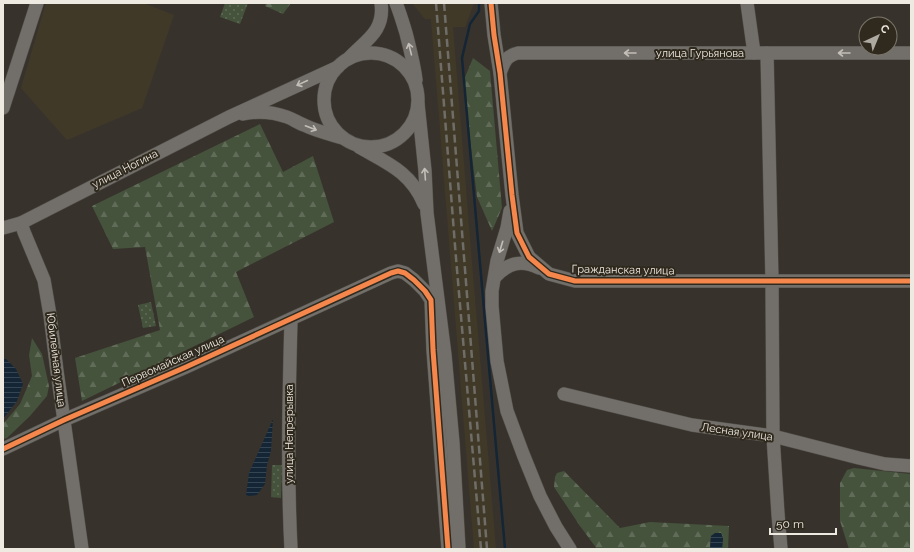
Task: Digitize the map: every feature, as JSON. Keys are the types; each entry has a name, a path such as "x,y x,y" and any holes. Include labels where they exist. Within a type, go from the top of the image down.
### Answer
{"street":[{"path":"3,108 37,3"},
{"path":"381,3 382,15 377,30 330,76 326,88 324,104 332,127 338,133 344,138 392,165 406,176 417,190 427,213"},
{"path":"396,3 414,66 418,96 427,213 445,355 453,436 459,549"},
{"name":"Гражданская улица","path":"491,3 517,233 529,257 549,274 575,281 911,281"},
{"path":"747,3 760,53 772,281 773,436 781,549"},
{"path":"348,59 359,54 367,53 383,54 391,57 404,66 412,76 417,88"},
{"name":"улица Гурьянова","path":"500,73 503,63 507,58 518,53 911,53"},
{"path":"229,117 338,67"},
{"path":"358,146 375,147 391,143 404,133 412,124 417,112 418,104"},
{"path":"229,117 261,112 274,114 286,117 325,133 344,138"},
{"name":"улица Ногина","path":"3,228 21,223 229,117"},
{"path":"512,195 510,216 496,261 492,291 497,361 507,411 540,496 556,527 570,549"},
{"name":"Юбилейная улица","path":"21,223 44,280 82,549"},
{"path":"495,277 500,271 507,267 522,262 546,271"},
{"name":"Первомайская улица","path":"3,449 64,420 291,319 391,272 398,271 405,273 414,280 425,291 431,300 433,350 448,549"},
{"name":"улица Непрерывка","path":"291,319 288,417 291,549"},
{"name":"Лесная улица","path":"564,394 692,425 773,436 885,464 911,466"}],"shaded area":[{"path":"46,3 143,3 174,15 142,108 67,140 21,88"},
{"path":"412,3 474,3 465,27 453,27 496,549 474,549 431,19 425,19"}],"green space":[{"path":"225,3 248,3 240,24 220,17"},
{"path":"266,3 291,3 283,14 265,6"},
{"path":"473,58 490,71 502,208 492,231 477,197 463,82"},
{"path":"260,124 283,172 313,156 334,222 236,272 254,317 82,401 75,358 160,330 145,247 113,249 92,206"},
{"path":"151,302 156,326 143,328 138,305"},
{"path":"32,338 42,354 49,386 47,396 30,416 7,438 3,439 3,424 20,404 32,376 29,355"},
{"path":"272,465 282,465 281,498 271,497"},
{"path":"854,468 911,474 911,549 849,549 840,521 840,483 847,470"},
{"path":"564,471 620,528 650,522 729,526 728,549 722,549 723,538 721,533 711,536 710,549 597,549 554,487 557,473"}],"water":[{"path":"3,359 6,359 16,369 23,384 17,401 3,419"},
{"path":"273,419 271,451 267,465 265,484 257,495 246,495 249,473"},
{"path":"715,533 721,533 723,538 722,549 710,549 711,536"}],"waterway":[{"path":"479,3 479,11 470,24 462,58 505,549"}],"railway":[{"path":"436,3 481,549"},
{"path":"444,3 487,549"}],"cycle path":[{"path":"491,3 517,233 529,257 549,274 575,281 911,281"},
{"path":"3,449 64,420 186,367 398,271 405,273 414,280 425,291 431,300 433,350 448,549"}]}
